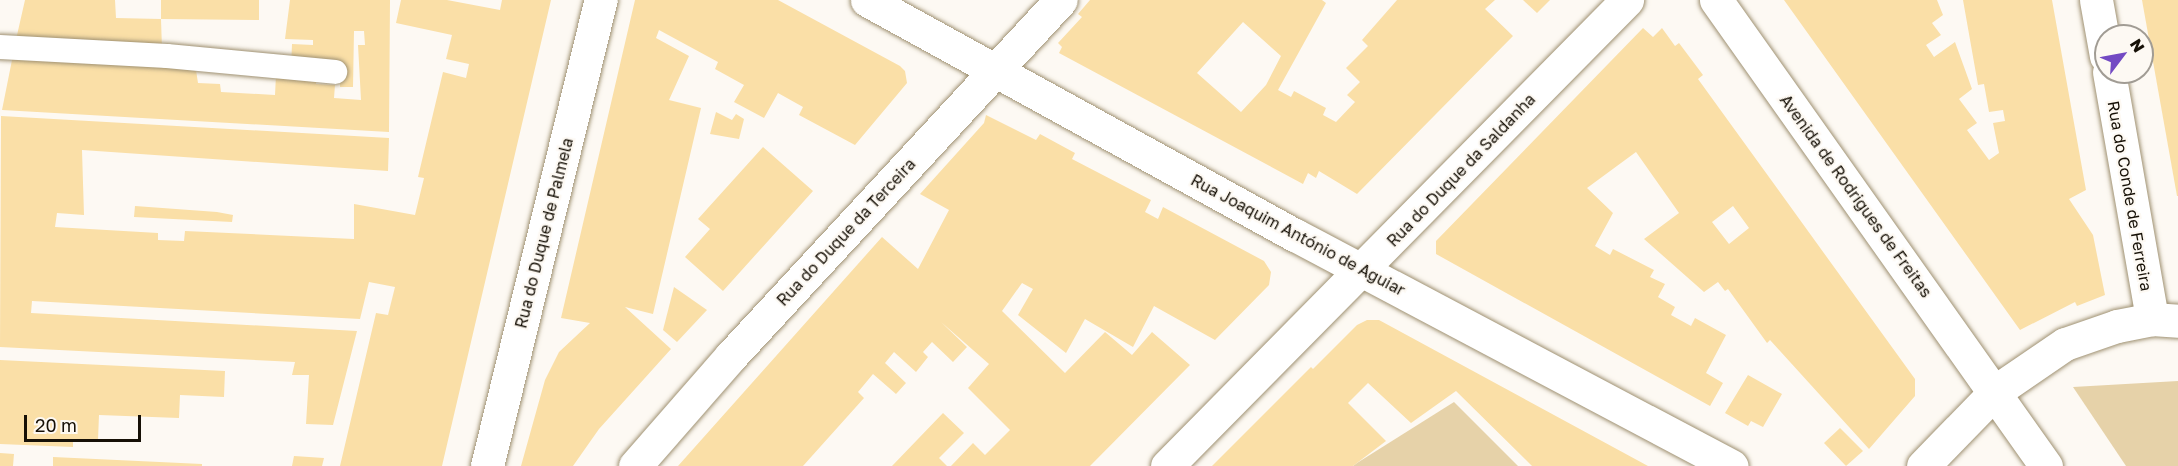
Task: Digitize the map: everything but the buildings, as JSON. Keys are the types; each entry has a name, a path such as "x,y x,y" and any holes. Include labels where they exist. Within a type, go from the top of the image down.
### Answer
{"street":[{"name":"Rua do Duque de Palmela","path":"487,466 602,0"},
{"name":"Rua Joaquim António de Aguiar","path":"867,0 1363,270 1732,466"},
{"name":"Rua do Duque da Terceira","path":"635,466 731,356 1061,0"},
{"name":"Rua do Duque da Saldanha","path":"1167,466 1628,0"},
{"name":"Avenida de Rodrigues de Freitas","path":"1716,0 1996,391 2046,466"},
{"path":"2096,0 2100,24"},
{"name":"Rua do Conde de Ferreira","path":"2112,84 2165,320"},
{"path":"1923,466 1996,391 2065,344 2116,326 2165,320"}],"lane":[{"path":"0,47 167,56 335,72"}],"shaded area":[{"path":"2178,381 2178,466 2126,466 2073,387"},
{"path":"1454,402 1518,466 1353,466 1357,463"}]}
